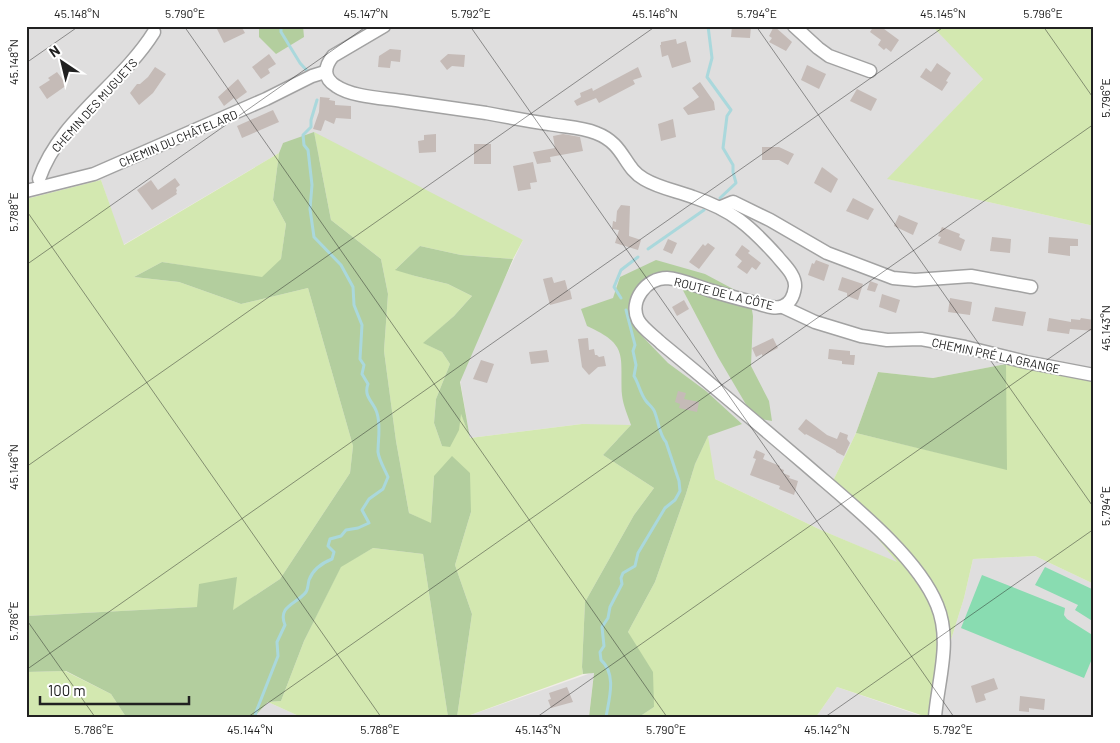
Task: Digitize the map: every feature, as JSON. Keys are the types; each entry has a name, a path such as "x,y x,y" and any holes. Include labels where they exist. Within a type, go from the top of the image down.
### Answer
{"street":[{"path":"325,72 328,62 333,56 384,26"},
{"path":"794,26 829,56 870,71"},
{"name":"CHEMIN DES MUGUETS","path":"40,183 44,163 59,141 126,70 144,49 154,32"},
{"name":"CHEMIN DU CHÂTELARD","path":"26,191 40,183 94,174 266,99 312,76 325,72"},
{"name":"ROUTE DE LA CÔTE","path":"325,72 329,80 345,91 547,124 585,128 613,142 630,166 643,179 660,187 721,208 738,217 751,229 792,275 795,291 791,300 783,307 772,307 724,295 680,280 666,278 650,283 640,294 636,302 638,320 838,493 890,541 917,572 937,605 942,621 944,647 935,717"},
{"path":"26,176 40,183"},
{"path":"721,208 733,202 770,220 827,253 893,278 915,280 971,276 1031,287"},
{"name":"CHEMIN PRÉ LA GRANGE","path":"783,307 815,322 861,336 887,340 921,340 965,347 1026,362 1094,375"}],"shaded area":[{"path":"28,26 259,26 259,37 303,37 303,26 932,26 984,78 888,179 1094,226 1094,375 1006,364 933,378 878,372 856,433 832,483 898,563 821,530 715,479 582,424 470,438 459,374 523,240 283,143 279,153 123,245 101,180 26,199 26,28"},
{"path":"1035,556 1094,584 1094,717 927,717 964,598 973,559"},
{"path":"594,672 589,717 465,717"},
{"path":"837,687 924,717 816,717"},
{"path":"268,702 301,717 254,717"}],"green space":[{"path":"259,26 303,26 304,37 276,54 259,37"},
{"path":"932,26 1094,26 1094,226 887,179 983,79"},
{"path":"314,132 523,240 513,259 461,255 420,246 396,269 448,284 472,296 454,316 424,343 442,352 450,364 436,399 434,423 442,446 461,413 470,438 582,424 631,425 603,455 654,488 634,515 585,602 583,674 465,717 457,717 472,614 455,565 471,512 434,476 431,524 409,513 396,441 384,351 388,294 381,259 331,220"},
{"path":"314,132 331,220 381,259 388,294 384,351 396,441 409,513 431,523 434,476 452,456 470,473 471,512 455,565 472,614 457,717 448,717 423,554 373,548 341,567 304,641 281,701 268,702 254,717 126,717 111,694 66,671 26,672 26,616 197,607 199,584 237,577 233,610 280,579 350,473 353,446 308,288 241,304 179,282 134,277 162,262 262,277 281,259 286,224 273,200 279,153 283,143"},
{"path":"279,153 273,200 286,224 281,260 262,278 162,262 134,277 179,282 241,304 308,288 353,446 350,473 280,579 232,611 236,577 198,607 26,616 26,199 101,180 124,245"},
{"path":"420,246 461,255 513,259 460,382 470,438 461,414 459,430 450,447 442,446 434,423 436,399 450,364 442,352 423,343 454,316 472,296 448,284 395,270"},
{"path":"656,260 705,274 750,298 753,316 751,366 769,401 772,421 754,418 718,357 676,277 652,276 633,294 632,317 642,336 668,363 706,391 742,424 708,436 695,464 655,582 628,632 653,672 654,707 639,717 589,717 594,673 583,674 582,667 585,602 634,515 654,488 603,455 631,425 624,407 622,395 620,353 610,339 587,326 581,309 613,298 620,277"},
{"path":"1006,364 1094,375 1094,584 1035,556 973,559 964,598 927,717 837,687 816,717 639,717 654,707 628,632 655,582 695,464 708,436 715,479 821,530 897,562 832,483 856,433 1006,469"},
{"path":"1006,364 1007,470 856,433 878,372 933,378"},
{"path":"373,548 423,554 448,717 301,717 268,702 281,701 304,641 341,566"},
{"path":"1045,567 1094,590 1094,622 1075,610 1078,605 1035,585"},
{"path":"982,575 1065,608 1064,615 1067,619 1094,636 1094,654 1084,678 961,628"},
{"path":"65,671 111,694 126,717 26,717 26,672"}],"building":[{"path":"222,26 241,26 245,33 224,43 217,29"},
{"path":"732,26 751,26 750,38 731,37"},
{"path":"774,26 792,42 786,51 769,42 772,38 769,36"},
{"path":"874,26 880,26 899,40 891,52 886,48 884,50 878,45 881,40 870,32"},
{"path":"676,39 677,44 686,41 691,62 672,68 668,55 662,57 660,45 661,42"},
{"path":"390,49 401,50 400,62 391,61 390,68 378,67 379,56"},
{"path":"269,54 276,64 268,69 270,73 261,79 252,67"},
{"path":"448,54 465,55 464,67 452,66 447,70 440,61"},
{"path":"937,63 951,73 942,91 920,77 926,68 931,72"},
{"path":"807,65 826,74 819,89 801,80"},
{"path":"155,67 166,74 153,93 139,105 130,93 137,84 140,84 148,77"},
{"path":"638,67 642,77 633,80 635,84 599,103 596,98 577,106 574,101 581,97 580,93 592,88 593,91"},
{"path":"57,72 67,85 47,99 39,87 50,80 48,78"},
{"path":"238,79 247,92 236,100 234,98 224,106 218,97"},
{"path":"700,82 714,102 715,110 688,115 683,108 699,97 692,88"},
{"path":"857,89 877,99 871,111 850,101"},
{"path":"320,97 330,98 329,100 335,101 335,105 351,106 351,119 336,118 334,124 325,120 321,131 313,129 319,112"},
{"path":"273,110 279,122 242,138 237,126"},
{"path":"673,119 676,137 661,141 658,124"},
{"path":"436,134 436,152 419,153 418,141 424,140 424,135"},
{"path":"563,134 580,137 583,151 550,157 551,162 537,164 533,152 555,148 553,136"},
{"path":"474,144 491,144 491,164 474,164"},
{"path":"762,147 779,147 794,154 788,165 779,160 762,160"},
{"path":"533,162 537,182 530,183 531,189 518,191 513,166"},
{"path":"822,167 838,179 831,193 814,183"},
{"path":"175,178 180,185 176,188 177,194 152,210 137,190 151,180 158,190"},
{"path":"853,198 874,209 868,220 846,211"},
{"path":"621,205 630,206 629,236 641,240 638,250 615,243 619,230 612,229 613,221 616,222 617,211"},
{"path":"899,215 918,223 913,235 894,226"},
{"path":"942,227 960,234 959,237 965,240 961,251 938,243 941,237 938,236"},
{"path":"992,237 1011,239 1010,253 990,251"},
{"path":"1049,237 1078,239 1078,246 1070,246 1070,256 1048,253"},
{"path":"668,239 677,243 672,254 663,250"},
{"path":"708,243 715,248 699,269 689,262 703,244 705,246"},
{"path":"742,245 750,251 748,253 761,263 756,270 752,267 747,274 737,267 742,261 735,255"},
{"path":"816,260 829,265 824,281 808,275 812,263 814,264"},
{"path":"552,277 554,283 565,280 572,299 550,305 543,279"},
{"path":"842,277 863,284 858,300 838,290"},
{"path":"870,281 878,284 875,292 867,290"},
{"path":"882,294 900,300 896,313 879,307"},
{"path":"950,298 972,302 970,315 948,312"},
{"path":"684,300 689,309 677,316 672,307"},
{"path":"995,307 1026,312 1023,326 992,321"},
{"path":"1049,318 1071,322 1071,319 1080,320 1081,318 1094,320 1094,331 1070,329 1069,334 1047,331"},
{"path":"588,338 589,350 594,349 595,355 599,357 604,356 606,366 598,367 589,375 582,367 578,339"},
{"path":"773,338 778,348 756,357 752,348"},
{"path":"829,349 850,351 850,355 855,355 854,365 842,364 842,361 828,359"},
{"path":"547,350 549,362 531,364 529,352"},
{"path":"481,360 494,364 487,383 473,379"},
{"path":"678,391 686,393 684,399 699,402 697,412 679,408 680,404 675,402"},
{"path":"806,419 827,435 837,439 840,432 848,435 847,439 850,443 844,456 805,435 798,429"},
{"path":"756,450 765,454 763,459 780,466 779,468 784,470 783,473 790,476 789,478 798,481 794,495 779,489 780,486 750,475 756,459 753,458"},
{"path":"994,678 998,689 984,694 986,700 976,703 971,686"},
{"path":"567,687 573,702 551,708 548,700 551,699 549,693"},
{"path":"1020,696 1045,699 1044,710 1029,708 1029,712 1019,711"}],"waterway":[{"path":"281,26 281,32 300,63 310,74"},
{"path":"708,26 712,58 707,77 731,110 727,116 723,148 733,165 736,183 720,198"},
{"path":"255,717 278,656 277,642 285,625 283,619 286,609 306,592 309,580 315,570 332,559 334,552 328,546 330,539 341,536 346,530 358,528 369,523 362,510 369,499 383,489 388,477 378,452 379,428 376,409 368,396 368,384 362,374 364,365 360,359 362,325 354,305 353,287 341,265 314,237 310,209 312,185 308,150 304,145 303,135 311,127 311,120 317,100"},
{"path":"648,249 704,210"},
{"path":"621,298 614,287 621,270 638,257"},
{"path":"606,717 611,687 609,672 601,660 600,652 604,646 602,627 608,618 610,607 622,584 621,578 623,573 635,566 638,553 665,508 675,500 680,491 679,481 653,408 644,398 634,376 636,365 633,351 635,345 626,310"}]}
